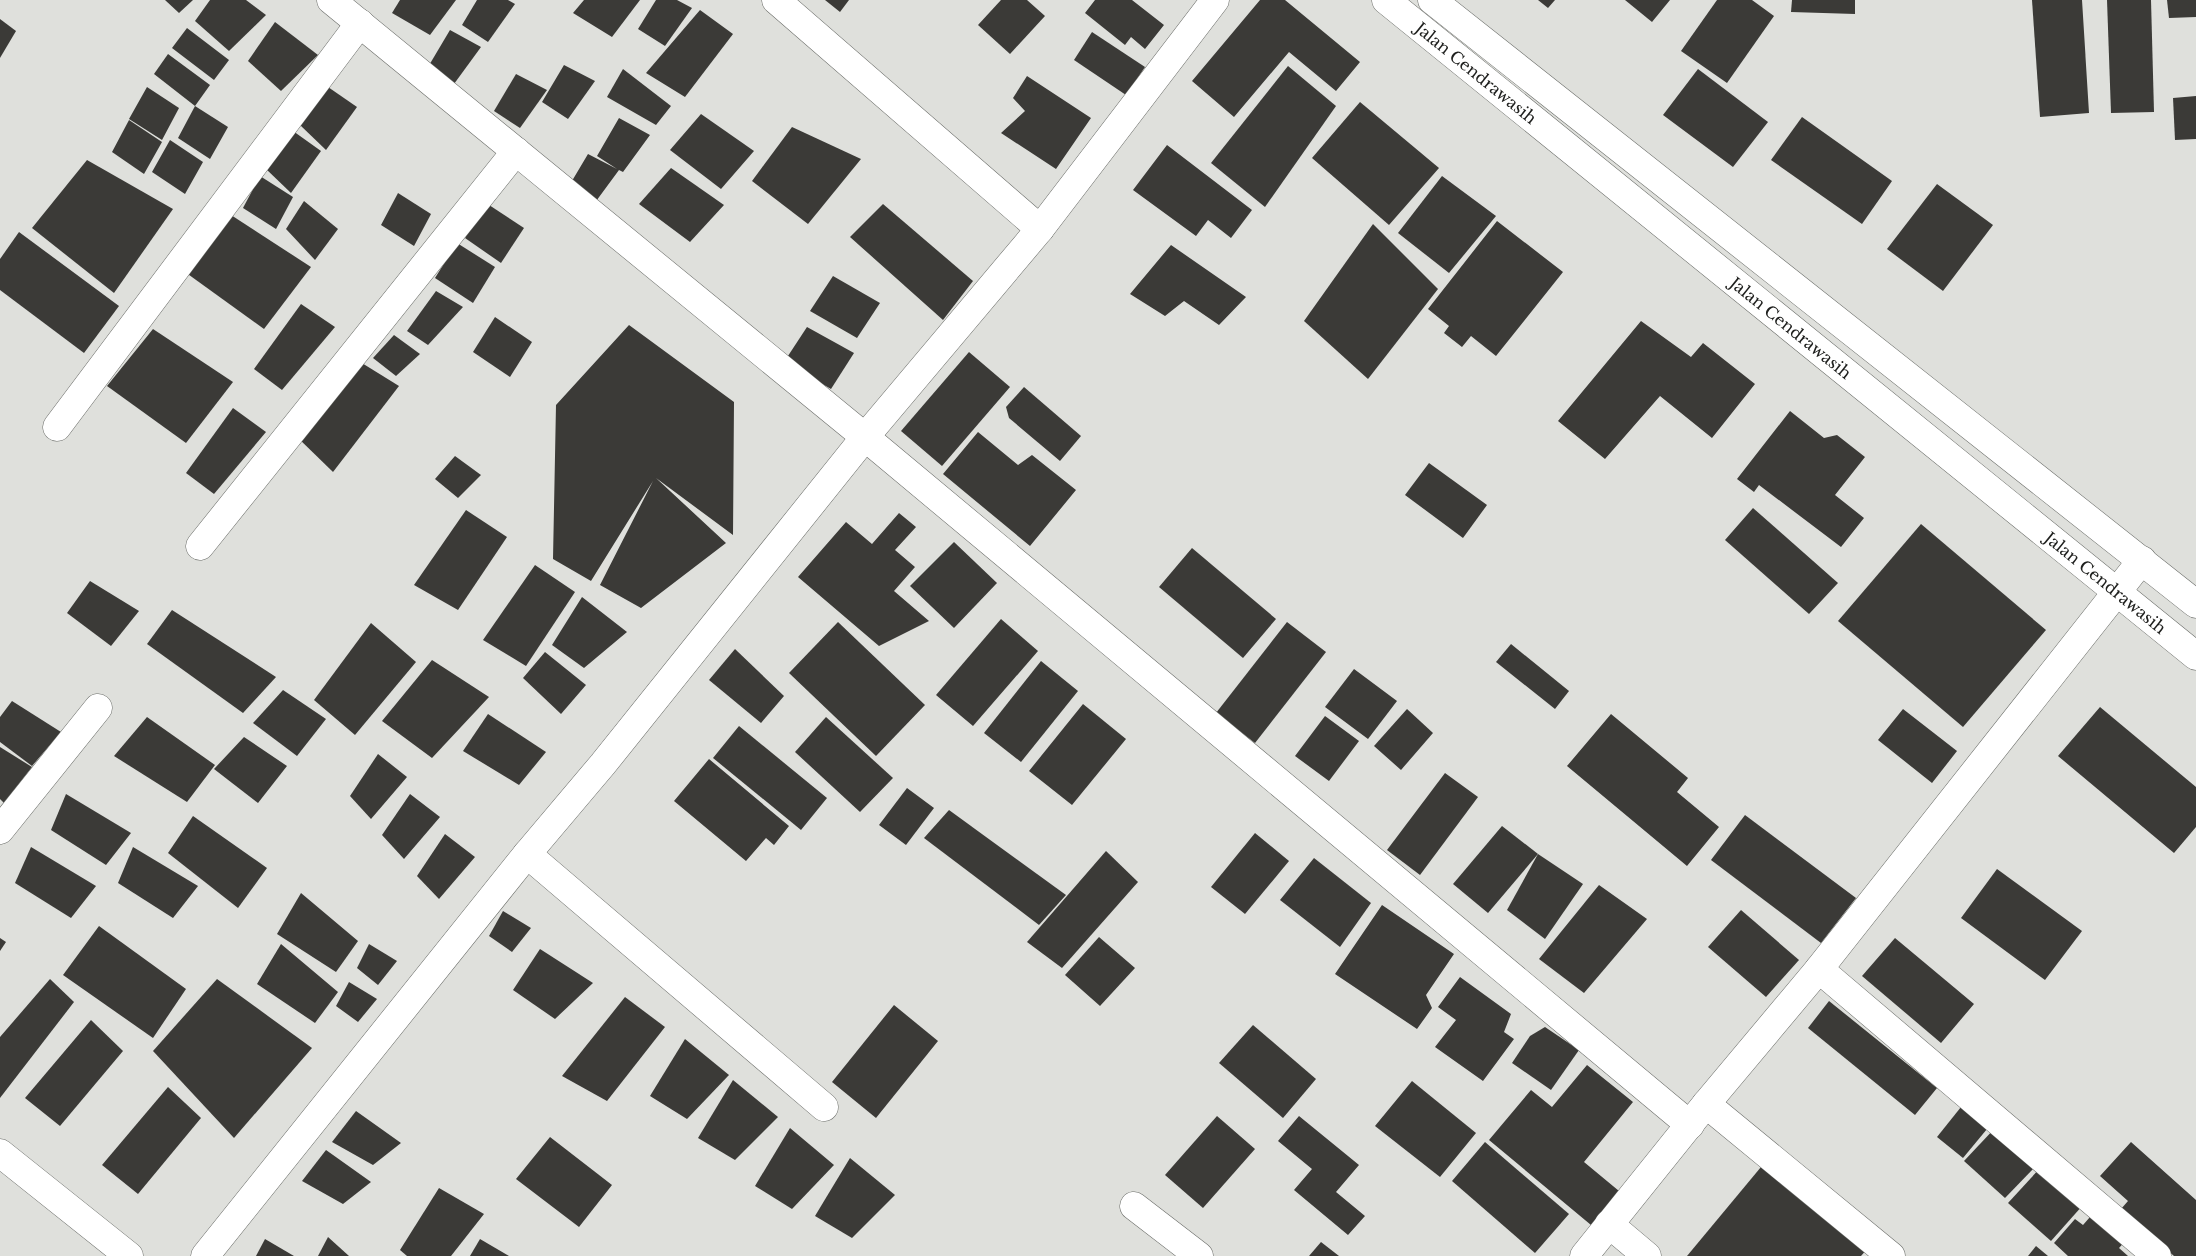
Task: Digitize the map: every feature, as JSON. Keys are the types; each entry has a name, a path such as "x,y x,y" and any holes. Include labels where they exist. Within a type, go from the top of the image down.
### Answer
{"street":[{"path":"331,0 865,437 1690,1125"},
{"path":"776,0 1040,229"},
{"path":"205,1256 526,854 603,764 865,437 1040,229 1214,0"},
{"name":"Jalan Cendrawasih","path":"1386,0 2196,656"},
{"name":"Jalan Cendrawasih","path":"1432,0 2196,604"},
{"path":"57,427 360,24"},
{"path":"200,546 516,152"},
{"path":"1584,1256 1706,1104 1819,969 2142,560"},
{"path":"0,830 98,708"},
{"path":"526,854 824,1107"},
{"path":"1819,969 2157,1256"},
{"path":"1706,1104 1891,1256"},
{"path":"0,1153 129,1256"},
{"path":"1134,1206 1199,1256"},
{"path":"1609,1224 1647,1256"}],"building":[{"path":"165,0 193,0 179,13"},
{"path":"210,0 246,0 266,15 229,51 195,21"},
{"path":"400,0 456,0 430,35 392,13"},
{"path":"477,0 508,0 515,4 488,42 462,25"},
{"path":"584,0 640,0 612,37 573,13"},
{"path":"656,0 677,0 692,8 665,46 638,29"},
{"path":"825,0 849,0 840,12"},
{"path":"1001,0 1027,0 1045,16 1010,54 978,25"},
{"path":"1095,0 1132,0 1164,25 1145,49 1131,37 1125,45 1085,13"},
{"path":"1260,0 1285,0 1360,62 1336,91 1289,52 1234,117 1192,81"},
{"path":"1538,0 1555,0 1548,8"},
{"path":"1625,0 1670,0 1652,22"},
{"path":"1717,0 1752,0 1774,16 1727,83 1681,51"},
{"path":"1792,0 1855,0 1855,14 1791,12"},
{"path":"2032,0 2082,0 2089,113 2040,117"},
{"path":"2107,0 2151,0 2154,112 2111,113"},
{"path":"2167,0 2196,0 2196,17 2169,18"},
{"path":"700,10 733,34 685,97 646,73"},
{"path":"0,19 16,31 0,58"},
{"path":"275,22 318,55 281,91 248,61"},
{"path":"187,28 229,60 214,80 172,48"},
{"path":"450,30 481,47 454,84 428,67"},
{"path":"1092,32 1145,67 1126,95 1074,60"},
{"path":"168,54 210,85 195,106 154,74"},
{"path":"564,65 595,81 568,119 542,102"},
{"path":"1288,66 1336,106 1265,207 1211,163"},
{"path":"623,69 671,106 656,125 607,97"},
{"path":"1698,69 1768,122 1733,167 1663,115"},
{"path":"516,74 547,90 520,128 494,111"},
{"path":"1027,76 1091,118 1056,169 1001,133 1025,111 1013,98"},
{"path":"147,87 179,108 162,140 129,119"},
{"path":"328,87 357,107 326,150 300,125"},
{"path":"2196,96 2196,139 2175,140 2173,98"},
{"path":"1360,102 1439,168 1389,225 1312,158"},
{"path":"195,106 228,127 210,159 178,138"},
{"path":"701,114 754,151 721,189 670,150"},
{"path":"1802,117 1892,181 1862,224 1771,160"},
{"path":"619,118 650,135 623,172 619,170 591,208 566,191 588,154 617,169 597,156"},
{"path":"129,120 162,142 144,174 112,152"},
{"path":"792,127 861,159 808,224 752,181"},
{"path":"293,131 321,151 291,193 265,168"},
{"path":"170,140 203,162 185,194 152,172"},
{"path":"1167,145 1252,210 1231,238 1208,220 1196,236 1133,190"},
{"path":"87,160 173,209 114,293 32,228"},
{"path":"671,168 724,205 690,242 639,204"},
{"path":"260,176 293,197 276,229 243,208"},
{"path":"1442,176 1496,216 1449,273 1398,233"},
{"path":"1937,184 1993,225 1943,291 1887,249"},
{"path":"398,193 431,214 414,246 381,225"},
{"path":"304,201 338,229 315,260 286,229"},
{"path":"486,203 524,228 501,263 465,238"},
{"path":"883,204 973,281 943,320 850,237"},
{"path":"231,215 311,267 264,329 185,272"},
{"path":"1497,221 1563,272 1496,356 1471,336 1462,347 1444,333 1449,326 1428,309"},
{"path":"1373,224 1438,289 1368,379 1304,321"},
{"path":"19,232 119,306 84,353 0,290 0,259"},
{"path":"457,243 495,267 473,303 435,278"},
{"path":"1171,245 1246,297 1219,325 1184,301 1165,316 1130,294"},
{"path":"833,276 880,303 857,338 810,311"},
{"path":"436,291 463,307 428,345 407,331"},
{"path":"301,304 335,327 282,390 254,369"},
{"path":"495,317 532,342 510,377 473,352"},
{"path":"1641,321 1691,357 1703,343 1755,384 1712,438 1660,396 1605,459 1558,421"},
{"path":"629,325 734,402 733,535 656,478 726,543 641,608 600,585 653,481 591,581 553,559 556,405"},
{"path":"807,327 854,353 831,389 784,362"},
{"path":"153,329 233,382 186,443 107,386"},
{"path":"394,335 420,354 396,376 373,358"},
{"path":"969,352 1010,387 942,466 901,431"},
{"path":"357,360 399,386 333,472 295,435"},
{"path":"1024,387 1081,436 1060,461 1009,418 1006,407"},
{"path":"233,408 266,432 214,494 186,473"},
{"path":"1790,411 1824,438 1837,435 1865,457 1835,495 1864,518 1841,547 1759,485 1754,492 1737,479"},
{"path":"978,432 1018,465 1032,455 1076,490 1030,546 943,474"},
{"path":"455,456 481,475 458,498 435,479"},
{"path":"1429,463 1487,505 1463,538 1405,495"},
{"path":"1753,508 1838,583 1809,614 1725,540"},
{"path":"466,510 507,537 458,610 414,585"},
{"path":"899,513 916,527 895,550 915,567 894,591 929,621 879,646 798,577 846,522 872,544"},
{"path":"1921,524 2046,630 1963,727 1838,621"},
{"path":"954,542 997,583 954,628 910,586"},
{"path":"1192,548 1276,619 1243,658 1159,587"},
{"path":"535,565 575,592 526,666 483,640"},
{"path":"90,581 139,611 111,646 67,613"},
{"path":"582,597 627,632 584,668 552,645"},
{"path":"172,610 276,677 243,713 147,644"},
{"path":"1001,619 1038,651 973,726 936,695"},
{"path":"838,622 925,705 876,756 789,673"},
{"path":"1287,622 1326,652 1255,743 1216,713"},
{"path":"371,623 416,662 355,735 314,700"},
{"path":"1511,644 1569,691 1555,709 1496,662"},
{"path":"735,649 784,696 761,723 709,680"},
{"path":"545,652 586,685 561,714 523,678"},
{"path":"432,660 489,697 432,758 382,721"},
{"path":"1041,661 1078,691 1021,762 984,733"},
{"path":"1354,669 1397,701 1368,739 1325,707"},
{"path":"283,690 326,719 297,756 253,723"},
{"path":"12,701 61,732 32,766 0,742 0,717"},
{"path":"1083,704 1126,739 1072,805 1029,771"},
{"path":"2100,707 2196,787 2196,827 2174,853 2058,756"},
{"path":"1407,709 1433,733 1401,770 1374,746"},
{"path":"1903,709 1957,751 1932,783 1878,740"},
{"path":"488,714 546,752 519,785 463,751"},
{"path":"1611,714 1688,778 1677,792 1719,827 1687,866 1567,766"},
{"path":"1325,716 1359,741 1329,781 1295,756"},
{"path":"147,717 215,765 187,802 114,756"},
{"path":"826,717 893,778 860,812 795,752"},
{"path":"739,726 827,798 801,830 713,758"},
{"path":"244,737 287,766 258,803 214,769"},
{"path":"0,747 32,767 4,803 0,799"},
{"path":"378,754 407,777 371,819 350,796"},
{"path":"709,759 789,826 774,845 766,838 746,861 674,801"},
{"path":"1445,773 1478,797 1420,875 1387,850"},
{"path":"907,788 934,808 906,845 879,825"},
{"path":"66,794 131,833 106,865 51,830"},
{"path":"410,794 440,817 404,859 382,835"},
{"path":"949,810 1066,895 1039,925 924,838"},
{"path":"1745,815 1856,898 1821,943 1711,860"},
{"path":"193,816 267,868 238,908 168,853"},
{"path":"1502,826 1538,854 1488,913 1453,884"},
{"path":"1255,833 1289,861 1245,914 1211,887"},
{"path":"445,834 475,857 439,899 417,876"},
{"path":"31,847 96,886 71,918 15,883"},
{"path":"133,847 198,886 173,918 118,883"},
{"path":"1106,851 1138,882 1062,968 1027,942"},
{"path":"1538,854 1583,884 1545,939 1507,910"},
{"path":"1314,858 1371,903 1340,947 1280,900"},
{"path":"1997,869 2082,931 2045,980 1961,918"},
{"path":"1599,885 1647,919 1584,993 1539,959"},
{"path":"301,893 358,941 336,972 277,934"},
{"path":"1382,905 1454,954 1426,995 1432,1008 1417,1029 1335,974"},
{"path":"1741,910 1799,960 1766,997 1708,947"},
{"path":"503,911 531,928 512,952 489,936"},
{"path":"99,926 186,989 153,1038 63,975"},
{"path":"1099,937 1135,968 1100,1006 1065,975"},
{"path":"0,938 6,942 0,951"},
{"path":"1895,938 1974,1004 1941,1043 1862,976"},
{"path":"281,944 338,992 315,1023 257,984"},
{"path":"369,944 397,961 378,985 357,968"},
{"path":"540,949 593,983 555,1019 513,990"},
{"path":"1460,977 1511,1014 1504,1032 1514,1039 1483,1081 1435,1047 1456,1020 1438,1007"},
{"path":"50,979 74,1002 0,1098 0,1037"},
{"path":"217,979 312,1048 234,1138 153,1051"},
{"path":"349,982 377,999 358,1022 336,1006"},
{"path":"625,997 665,1027 607,1101 562,1076"},
{"path":"1829,1001 1937,1088 1915,1115 1808,1028"},
{"path":"894,1005 938,1041 876,1118 832,1082"},
{"path":"91,1020 123,1051 60,1126 25,1098"},
{"path":"1253,1025 1316,1079 1283,1118 1219,1063"},
{"path":"1545,1027 1579,1050 1551,1090 1512,1063 1530,1036"},
{"path":"685,1039 729,1075 687,1119 650,1096"},
{"path":"1587,1065 1633,1102 1584,1162 1619,1191 1591,1225 1489,1140 1531,1090 1552,1107"},
{"path":"733,1080 778,1117 735,1160 698,1138"},
{"path":"1412,1081 1476,1133 1440,1177 1375,1126"},
{"path":"168,1087 201,1118 138,1194 102,1165"},
{"path":"1965,1102 1992,1123 1963,1158 1937,1137"},
{"path":"356,1111 401,1143 373,1165 332,1142"},
{"path":"1217,1116 1255,1149 1203,1208 1165,1175"},
{"path":"1299,1116 1359,1165 1336,1192 1365,1216 1348,1235 1294,1190 1312,1169 1278,1141"},
{"path":"790,1128 834,1165 792,1209 755,1186"},
{"path":"1995,1128 2037,1165 2005,1198 1964,1161"},
{"path":"550,1137 612,1185 579,1227 516,1179"},
{"path":"1485,1142 1569,1214 1535,1253 1452,1181"},
{"path":"2131,1142 2196,1200 2196,1256 2174,1256 2121,1209 2128,1201 2100,1176"},
{"path":"326,1150 371,1182 343,1204 302,1181"},
{"path":"850,1158 895,1195 852,1238 815,1216"},
{"path":"1761,1167 1868,1248 1861,1256 1687,1256"},
{"path":"2041,1167 2083,1205 2051,1241 2008,1203"},
{"path":"439,1188 484,1214 451,1256 407,1256 400,1250"},
{"path":"2097,1209 2129,1237 2119,1248 2128,1256 2068,1256 2054,1243 2075,1219 2083,1225"},
{"path":"328,1237 349,1256 318,1256"},
{"path":"265,1239 294,1256 256,1256"},
{"path":"480,1239 509,1256 470,1256"},
{"path":"1321,1242 1339,1256 1309,1256"},
{"path":"2036,1246 2048,1256 2028,1256"}]}
